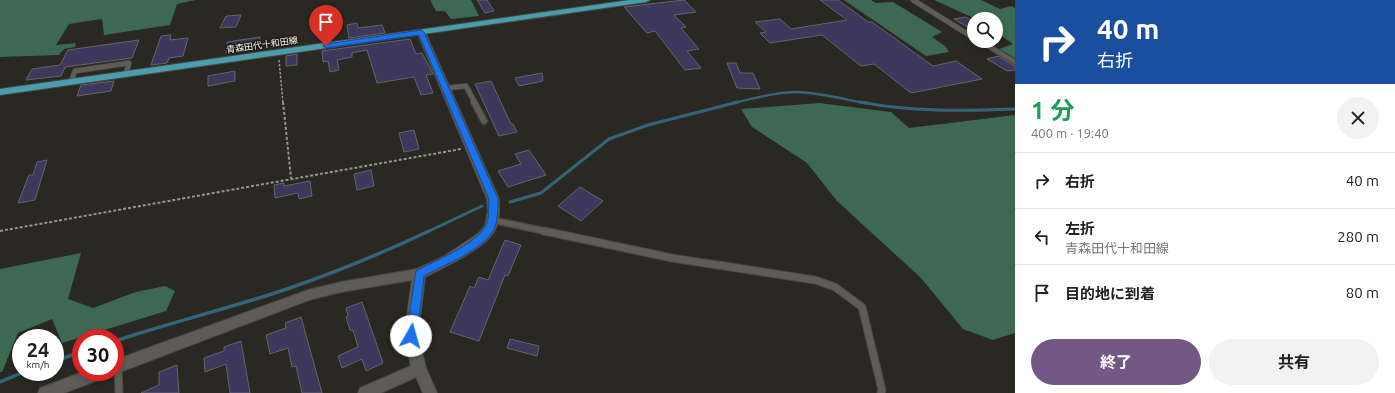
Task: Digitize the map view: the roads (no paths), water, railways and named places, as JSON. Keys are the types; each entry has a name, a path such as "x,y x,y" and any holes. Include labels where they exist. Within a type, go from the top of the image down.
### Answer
{"main road":[{"name":"青森田代十和田線","path":"0,92 646,0"}],"street":[{"path":"124,363 308,295 340,287 420,274 465,249 483,236 490,228 493,199 421,32"},
{"path":"420,274 411,336 419,369 430,393"},
{"path":"364,393 419,369"},
{"path":"45,393 76,381"}],"lane":[{"path":"913,0 967,34"},
{"path":"992,48 1015,62"},
{"path":"71,82 75,71 129,63 126,74"},
{"path":"446,88 466,86 484,121"},
{"path":"492,220 672,258 815,280 835,287 862,307 876,360 882,390 881,393"},
{"path":"118,381 119,393"}],"waterway":[{"path":"738,102 774,94 798,92 824,95 865,103"},
{"path":"510,202 541,193 609,139 648,125 738,102"},
{"path":"734,103 738,102"},
{"path":"860,102 899,108 918,109 1015,109"},
{"path":"427,232 482,206"},
{"path":"124,338 287,289 359,262 429,231"},
{"path":"64,358 72,355"},
{"path":"0,382 12,377"}]}
